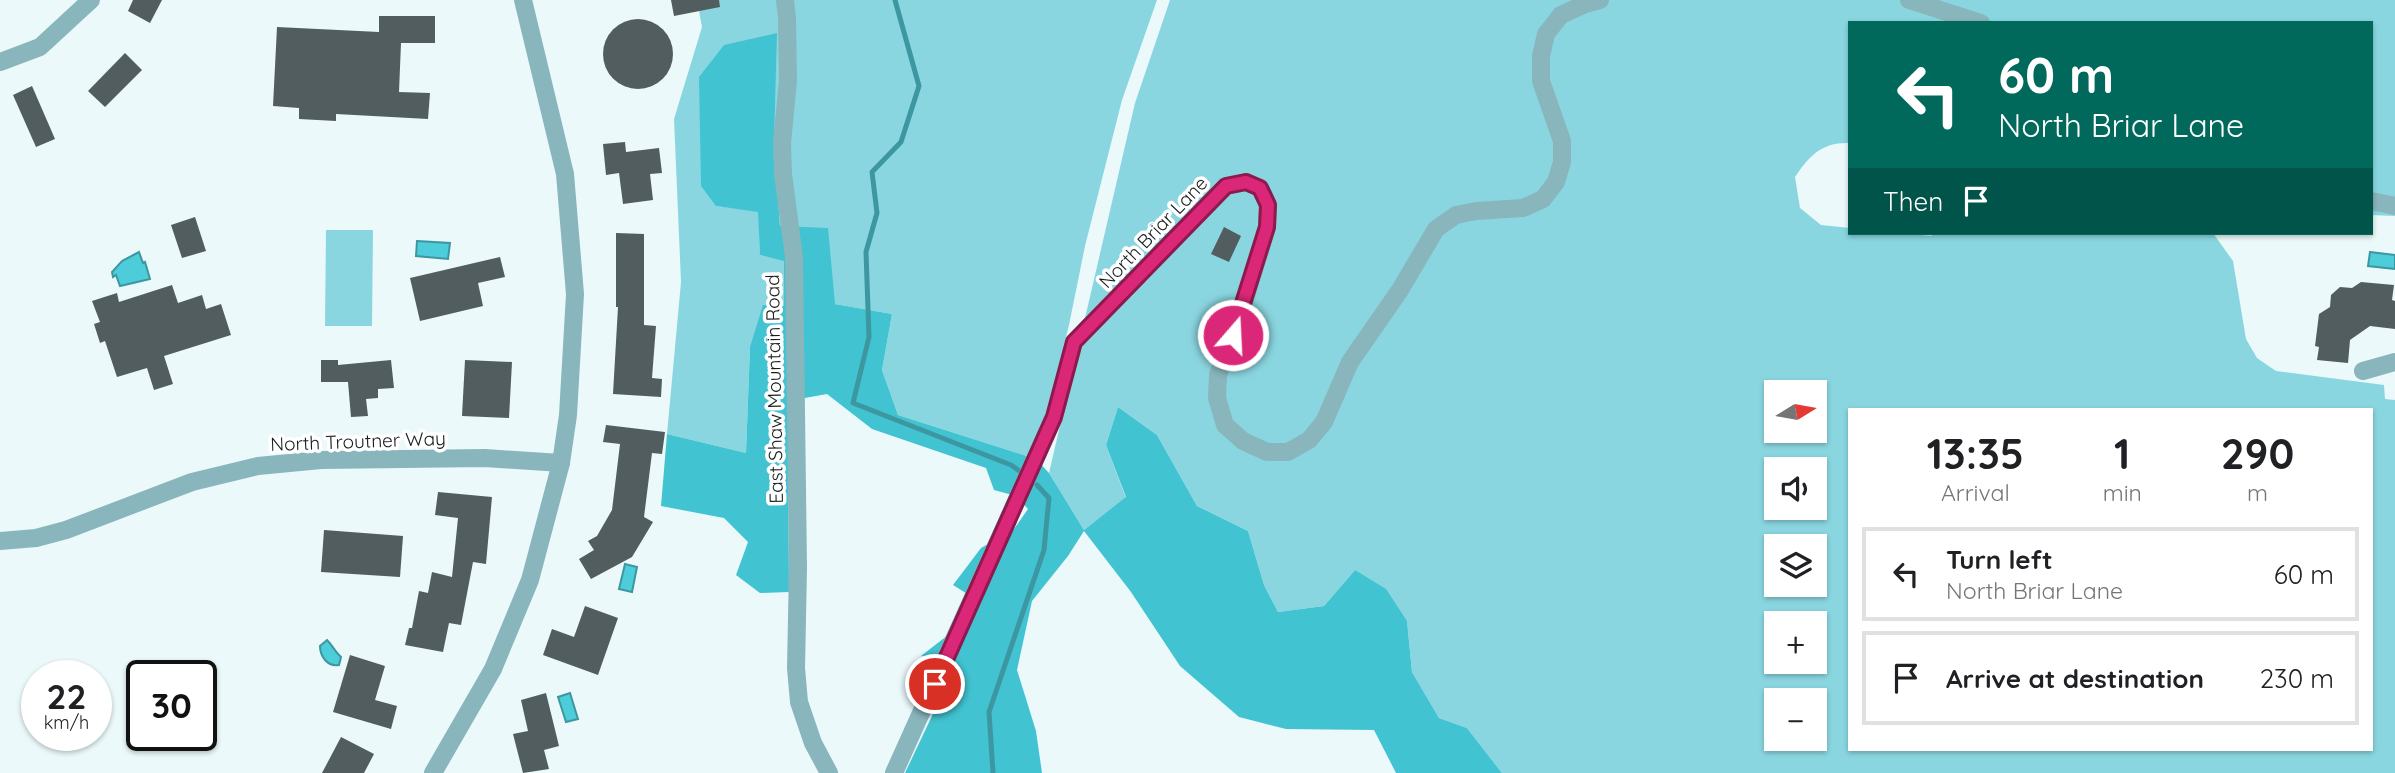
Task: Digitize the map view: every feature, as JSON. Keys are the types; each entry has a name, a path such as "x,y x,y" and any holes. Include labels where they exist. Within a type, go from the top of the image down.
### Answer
{"street":[{"path":"0,62 40,47 90,0"},
{"path":"433,773 498,656 530,580 561,463 568,415 575,294 565,174 523,0"},
{"name":"East Shaw Mountain Road","path":"785,0 788,81 782,143 783,174 794,257 798,566 796,668 799,702 813,743 829,773"},
{"name":"North Briar Lane","path":"894,773 1054,417 1074,342 1226,186 1246,182 1260,188 1268,205 1267,227 1240,316 1218,375 1217,398 1225,425 1243,441 1267,452 1288,452 1309,440 1324,422 1350,362 1400,290 1436,229 1456,215 1523,208 1543,199 1556,182 1562,162 1562,141 1541,80 1541,56 1546,34 1561,15 1600,0"},
{"path":"1909,0 1975,21"},
{"path":"2373,201 2395,206"},
{"path":"2362,371 2395,362"},
{"name":"North Troutner Way","path":"0,541 36,538 66,530 192,482 258,466 362,459 485,458 561,463"}],"shaded area":[{"path":"697,0 1157,0 1122,100 1036,459 898,415 882,370 892,314 835,304 780,226 774,142 716,206 759,211 760,255 784,260 784,306 750,347 746,453 667,434 681,282 674,119 702,27"},
{"path":"1170,0 2395,0 2395,216 2373,215 2373,21 1848,21 1848,143 1832,145 1818,151 1795,177 1800,208 1821,225 1848,228 1848,235 2214,235 2233,261 2246,339 2257,358 2276,371 2384,385 2385,399 2395,400 2395,773 1502,773 1467,728 1439,718 1412,672 1407,621 1355,570 1324,606 1278,612 1264,585 1248,531 1197,506 1157,435 1118,407 1106,445 1126,498 1084,530 1049,473 1135,103"},
{"path":"777,33 774,142 780,226 828,228 835,304 892,314 882,370 898,415 1036,459 1049,473 1084,530 1126,497 1106,445 1118,407 1157,435 1197,506 1248,531 1264,585 1278,612 1324,606 1355,570 1386,589 1407,621 1412,672 1439,718 1467,728 1502,773 1396,773 1374,730 1286,729 1239,717 1180,666 1131,592 1084,531 1032,601 1017,670 1036,731 1042,773 905,773 957,663 921,656 975,614 980,602 953,585 981,548 1014,529 1028,509 1016,496 994,490 986,468 872,429 827,394 788,401 789,592 760,593 736,575 748,542 724,518 661,506 667,434 746,453 750,347 763,305 784,306 784,261 760,255 758,212 716,206 701,186 699,77 724,45"},
{"path":"326,230 373,230 372,326 325,326"},
{"path":"417,241 450,243 448,259 416,256"},
{"path":"139,252 150,279 120,286 112,272 122,261"},
{"path":"2370,252 2395,255 2395,269 2368,266"},
{"path":"625,564 637,567 632,592 619,589"},
{"path":"327,640 341,657 339,665 328,663 321,653 320,646"},
{"path":"570,693 578,719 566,722 558,697"}],"building":[{"path":"133,0 162,0 150,23 128,11"},
{"path":"671,0 719,0 720,7 674,16"},
{"path":"379,16 435,16 435,43 401,43 399,92 430,93 428,119 336,114 336,121 299,119 299,108 273,106 277,27 379,32"},
{"path":"631,19 645,19 658,24 668,34 673,54 668,74 658,84 645,89 631,89 618,84 608,74 603,61 603,47 608,34 618,24"},
{"path":"125,53 142,70 105,107 88,91"},
{"path":"32,86 55,139 36,147 13,95"},
{"path":"625,142 626,152 659,148 662,173 650,174 653,200 623,204 619,173 606,175 603,144"},
{"path":"195,217 206,251 182,258 171,225"},
{"path":"1224,227 1241,236 1229,262 1211,254"},
{"path":"616,233 644,234 644,325 656,326 652,378 662,379 661,397 613,394 618,307"},
{"path":"500,257 505,277 478,283 483,306 420,321 410,278"},
{"path":"2361,282 2394,285 2392,300 2395,301 2395,329 2370,326 2350,340 2348,363 2317,360 2319,347 2315,346 2319,314 2330,307 2331,295 2340,287 2352,288"},
{"path":"172,285 178,303 202,295 206,309 221,304 231,335 164,356 173,384 154,390 147,368 117,377 105,341 100,343 94,324 100,322 92,301 117,293 119,302"},
{"path":"321,360 338,360 338,365 391,360 394,388 378,389 378,398 366,399 368,416 351,417 348,382 321,382"},
{"path":"465,360 512,362 509,418 462,416"},
{"path":"606,425 665,432 662,454 652,453 644,517 653,522 632,557 591,579 579,559 594,550 588,541 597,536 612,510 620,444 603,442"},
{"path":"438,492 492,497 486,564 473,562 461,625 449,623 443,652 405,645 409,628 412,628 419,591 428,593 432,572 452,577 458,518 435,515"},
{"path":"324,530 403,536 400,577 321,572"},
{"path":"585,606 618,618 598,675 543,655 552,629 574,637"},
{"path":"350,655 385,666 375,700 397,706 391,729 333,712"},
{"path":"546,693 559,746 544,750 549,769 523,773 513,734 528,731 521,700"},
{"path":"341,737 374,754 364,773 322,773"}],"waterway":[{"path":"895,0 919,86 901,142 872,172 877,213 866,252 869,337 853,403 1011,465 1021,472"},
{"path":"993,773 989,712 1044,550 1049,498 1037,485"}],"route":[{"path":"935,684 1054,417 1074,342 1226,186 1246,182 1260,188 1268,205 1267,227 1233,335"}]}
